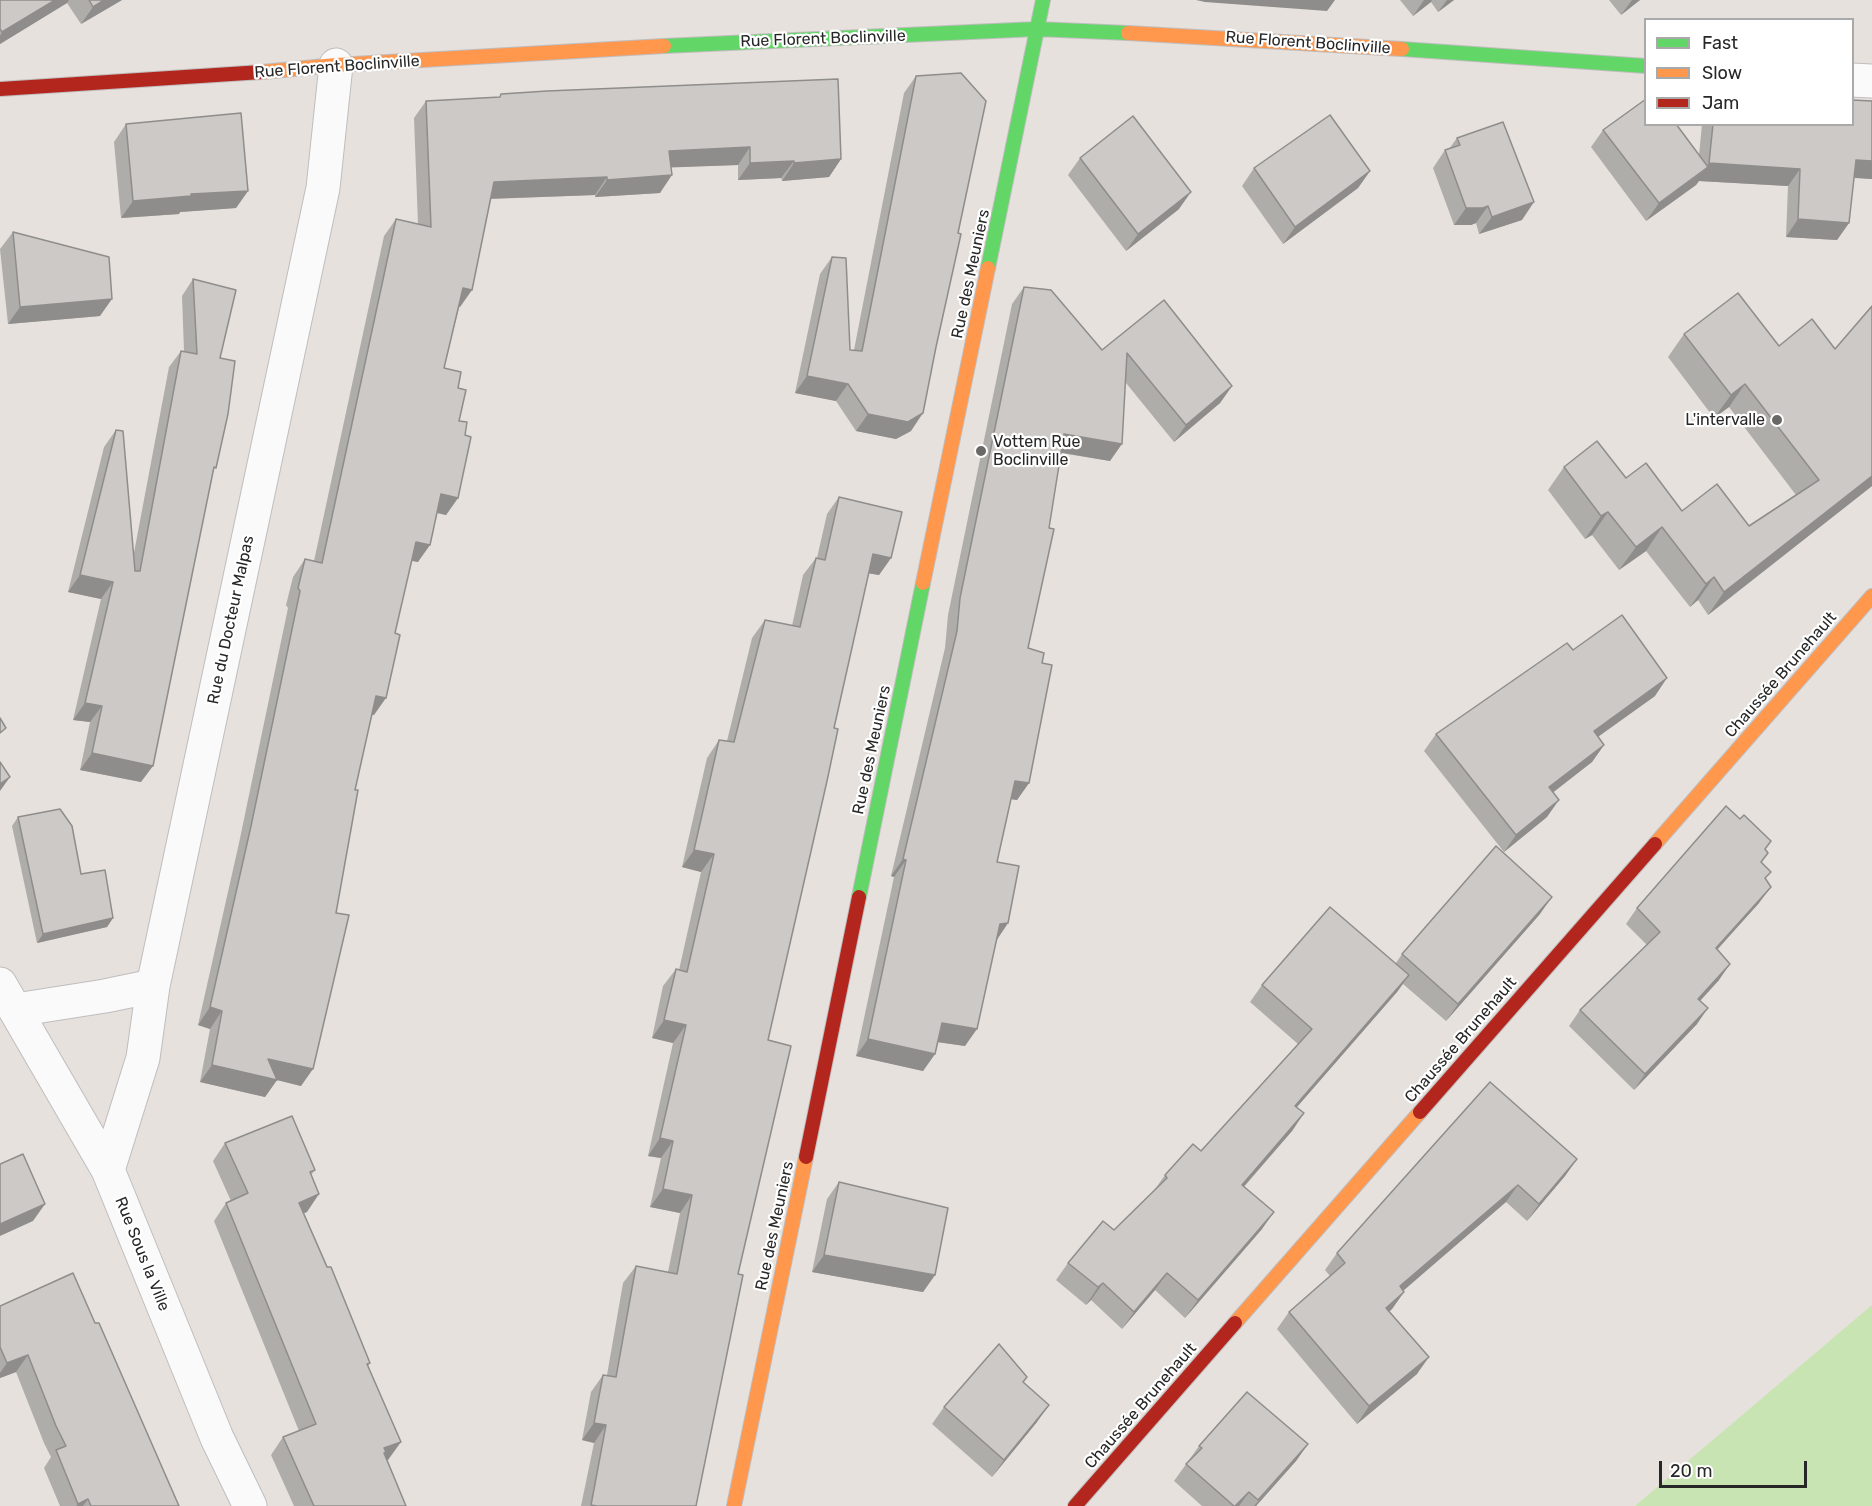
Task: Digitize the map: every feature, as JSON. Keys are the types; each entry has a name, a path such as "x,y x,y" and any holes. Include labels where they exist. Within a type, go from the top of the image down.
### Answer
{"street":[{"name":"Rue des Meuniers","path":"734,1506 1043,0"},
{"name":"Rue Florent Boclinville","path":"0,89 228,75 336,65 726,43 1037,29 1248,39 1644,66"},
{"name":"Rue du Docteur Malpas","path":"108,1170 143,1058 153,986 323,188 336,65"},
{"path":"1854,80 1872,81"},
{"name":"Chaussée Brunehault","path":"1075,1506 1872,596"},
{"name":"Rue Sous la Ville","path":"153,986 105,996 8,997 108,1170 217,1438 250,1506"}],"green space":[{"path":"1872,1305 1872,1506 1635,1506"}],"building":[{"path":"0,0 55,0 2,32 0,29"},
{"path":"89,0 104,0 93,7"},
{"path":"961,73 986,101 958,233 961,234 923,413 908,422 868,414 848,384 807,376 832,257 846,258 850,350 862,351 916,76"},
{"path":"838,79 841,159 794,163 794,161 750,163 750,147 669,151 672,175 607,180 607,177 494,182 472,290 463,288 444,368 461,372 458,388 466,390 459,421 467,422 465,435 471,437 458,498 441,494 430,545 416,542 395,633 400,635 386,698 376,696 355,790 358,790 336,913 349,915 313,1069 268,1059 277,1080 212,1065 222,1011 210,1007 251,826 305,559 322,563 396,219 431,227 426,101 500,97 501,94 547,91"},
{"path":"1644,100 1644,126 1677,126 1708,167 1659,203 1603,130"},
{"path":"1854,100 1872,101 1872,161 1856,160 1849,223 1798,219 1800,169 1709,163 1713,126 1854,126"},
{"path":"241,113 248,191 191,194 191,196 133,201 126,124"},
{"path":"1330,115 1370,171 1295,227 1254,168"},
{"path":"1133,116 1191,192 1138,234 1080,158"},
{"path":"1503,122 1534,202 1492,217 1488,206 1466,208 1445,150 1460,145 1457,138"},
{"path":"13,232 109,257 112,299 20,307"},
{"path":"193,279 236,290 220,358 235,361 228,414 216,468 214,467 153,766 92,753 102,706 85,703 113,582 80,575 116,430 123,431 135,571 140,571 181,351 197,354"},
{"path":"1024,287 1051,290 1102,350 1164,300 1232,386 1186,425 1127,353 1122,444 1064,434 1049,528 1054,529 1028,648 1044,653 1042,663 1052,665 1029,783 1015,781 997,862 1019,866 1008,923 1000,924 977,1029 942,1023 935,1054 868,1039 906,860 903,859 957,631 960,598"},
{"path":"1738,293 1779,346 1812,319 1835,349 1872,306 1872,476 1724,592 1714,577 1706,584 1662,527 1636,547 1608,512 1601,516 1564,467 1597,441 1626,478 1646,463 1682,511 1717,484 1749,526 1819,480 1745,384 1731,395 1684,334"},
{"path":"839,497 902,512 891,558 873,554 834,728 838,729 827,781 768,1040 791,1046 738,1274 743,1275 696,1506 591,1505 606,1425 594,1423 603,1375 616,1377 636,1266 677,1274 692,1195 663,1189 673,1141 660,1138 686,1025 664,1020 676,969 687,972 714,854 694,850 719,740 734,742 765,620 800,627 816,558 825,560"},
{"path":"1622,615 1667,678 1594,731 1604,745 1549,787 1559,800 1516,835 1436,734 1567,643 1573,650"},
{"path":"0,718 6,728 0,733"},
{"path":"0,762 10,777 0,784"},
{"path":"1726,806 1740,819 1744,815 1771,841 1765,849 1768,853 1761,862 1771,872 1765,878 1771,887 1716,948 1730,964 1698,999 1708,1008 1645,1074 1580,1010 1660,932 1637,908"},
{"path":"60,809 72,826 81,874 105,870 113,918 43,934 18,817"},
{"path":"1496,846 1552,897 1458,1004 1402,954"},
{"path":"1330,907 1409,975 1295,1106 1304,1113 1242,1185 1274,1212 1198,1300 1167,1273 1134,1312 1103,1283 1098,1287 1068,1263 1103,1221 1114,1230 1167,1178 1165,1175 1193,1144 1201,1151 1312,1029 1262,985"},
{"path":"1490,1082 1577,1159 1539,1204 1518,1185 1400,1286 1404,1292 1386,1308 1429,1357 1369,1406 1289,1312 1345,1263 1337,1253"},
{"path":"292,1116 315,1170 310,1172 319,1194 299,1203 327,1267 331,1267 370,1363 367,1364 401,1442 384,1448 386,1452 384,1453 406,1506 314,1506 283,1437 316,1424 226,1203 248,1193 225,1143"},
{"path":"23,1154 45,1204 0,1224 0,1164"},
{"path":"839,1182 948,1208 935,1275 824,1255"},
{"path":"73,1273 95,1323 99,1323 179,1506 91,1506 88,1499 78,1504 56,1450 66,1446 28,1355 7,1363 0,1347 0,1306"},
{"path":"999,1344 1027,1377 1023,1382 1049,1405 1004,1460 944,1407"},
{"path":"1247,1392 1308,1444 1258,1500 1249,1492 1234,1506 1186,1464 1202,1448 1199,1446"}],"traffic: fast":[{"path":"988,268 1043,0"},
{"path":"664,46 1037,29 1128,33"},
{"path":"1402,49 1644,66"},
{"path":"859,897 923,583"}],"traffic: slow":[{"path":"1128,33 1402,49"},
{"path":"262,72 336,65 664,46"},
{"path":"923,583 988,268"},
{"path":"1655,844 1872,596"},
{"path":"1235,1323 1420,1112"},
{"path":"734,1506 806,1157"}],"traffic: jam":[{"path":"0,89 262,72"},
{"path":"1420,1112 1655,844"},
{"path":"806,1157 859,897"},
{"path":"1075,1506 1235,1323"}],"place":[{"name":"L'intervalle","path":"1777,420"},
{"name":"Vottem Rue Boclinville","path":"981,451"}]}
